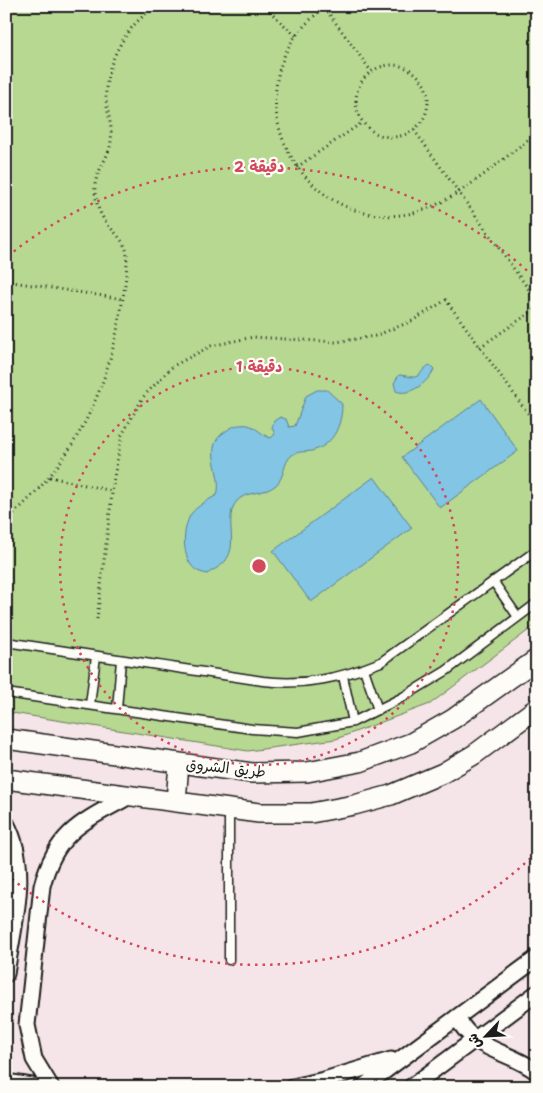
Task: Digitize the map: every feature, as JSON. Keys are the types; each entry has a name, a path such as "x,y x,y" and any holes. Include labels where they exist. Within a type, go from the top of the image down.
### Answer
{"street":[{"name":"طريق الشروق","path":"6,739 252,773 307,772 360,762 411,743 453,720 537,659"},
{"path":"6,779 260,813 311,813 354,805 391,795 443,774 475,754 537,708"},
{"path":"176,802 179,763"},
{"path":"50,1087 34,1059 27,1025 42,886 47,867 56,850 82,822 130,796"},
{"path":"6,823 16,848 19,865 19,883 6,974"},
{"path":"363,1087 537,958"},
{"path":"411,1087 537,994"},
{"path":"457,1017 474,1040 518,1060 537,1072"},
{"path":"293,1087 366,1069 407,1054"},
{"path":"6,1082 38,1087"}],"lane":[{"path":"6,642 282,683 319,681 343,676 380,662 537,550"},
{"path":"493,581 518,617"},
{"path":"6,693 275,732 317,730 353,722 446,671 537,603"},
{"path":"90,705 96,656"},
{"path":"116,709 121,660"},
{"path":"364,669 378,710"},
{"path":"343,676 353,722"},
{"path":"229,809 229,960"}],"path":[{"path":"6,520 33,498 50,477 80,431 101,386 117,338 127,256 125,246 101,215 95,196 96,176 111,141 106,93 108,73 124,37 152,9 159,6"},
{"path":"261,6 267,8 296,36"},
{"path":"371,71 324,7 306,23 296,36 281,67 275,100 280,134 296,167 305,178 324,194 346,207 363,212 396,215 413,213 429,208 458,192 537,133"},
{"path":"388,64 398,65 415,72 421,79 426,87 428,106 425,115 414,130 396,137 387,136 370,129 363,122 356,104 356,95 364,78 371,71 388,64"},
{"path":"296,167 363,122"},
{"path":"414,130 537,301"},
{"path":"6,281 123,299"},
{"path":"97,619 112,491 122,435 142,397 173,366 211,346 253,337 336,342 375,336 412,322 446,300 537,426"},
{"path":"480,347 537,308"},
{"path":"50,477 112,491"}],"green space":[{"path":"6,6 537,6 537,624 430,704 336,739 248,751 6,712"}],"water":[{"path":"430,365 434,369 428,379 418,387 407,392 396,391 394,383 399,375 415,377"},
{"path":"317,390 327,390 342,404 341,418 336,431 328,443 322,447 292,455 279,482 272,488 246,495 237,501 231,515 232,538 230,553 226,560 207,574 197,571 191,565 185,551 186,528 193,511 217,495 218,478 214,453 218,437 238,425 248,425 271,438 275,434 272,428 274,421 280,417 286,419 289,427 295,426 306,396"},
{"path":"481,399 518,451 440,508 402,457"},
{"path":"374,477 412,528 311,602 273,551"}]}
